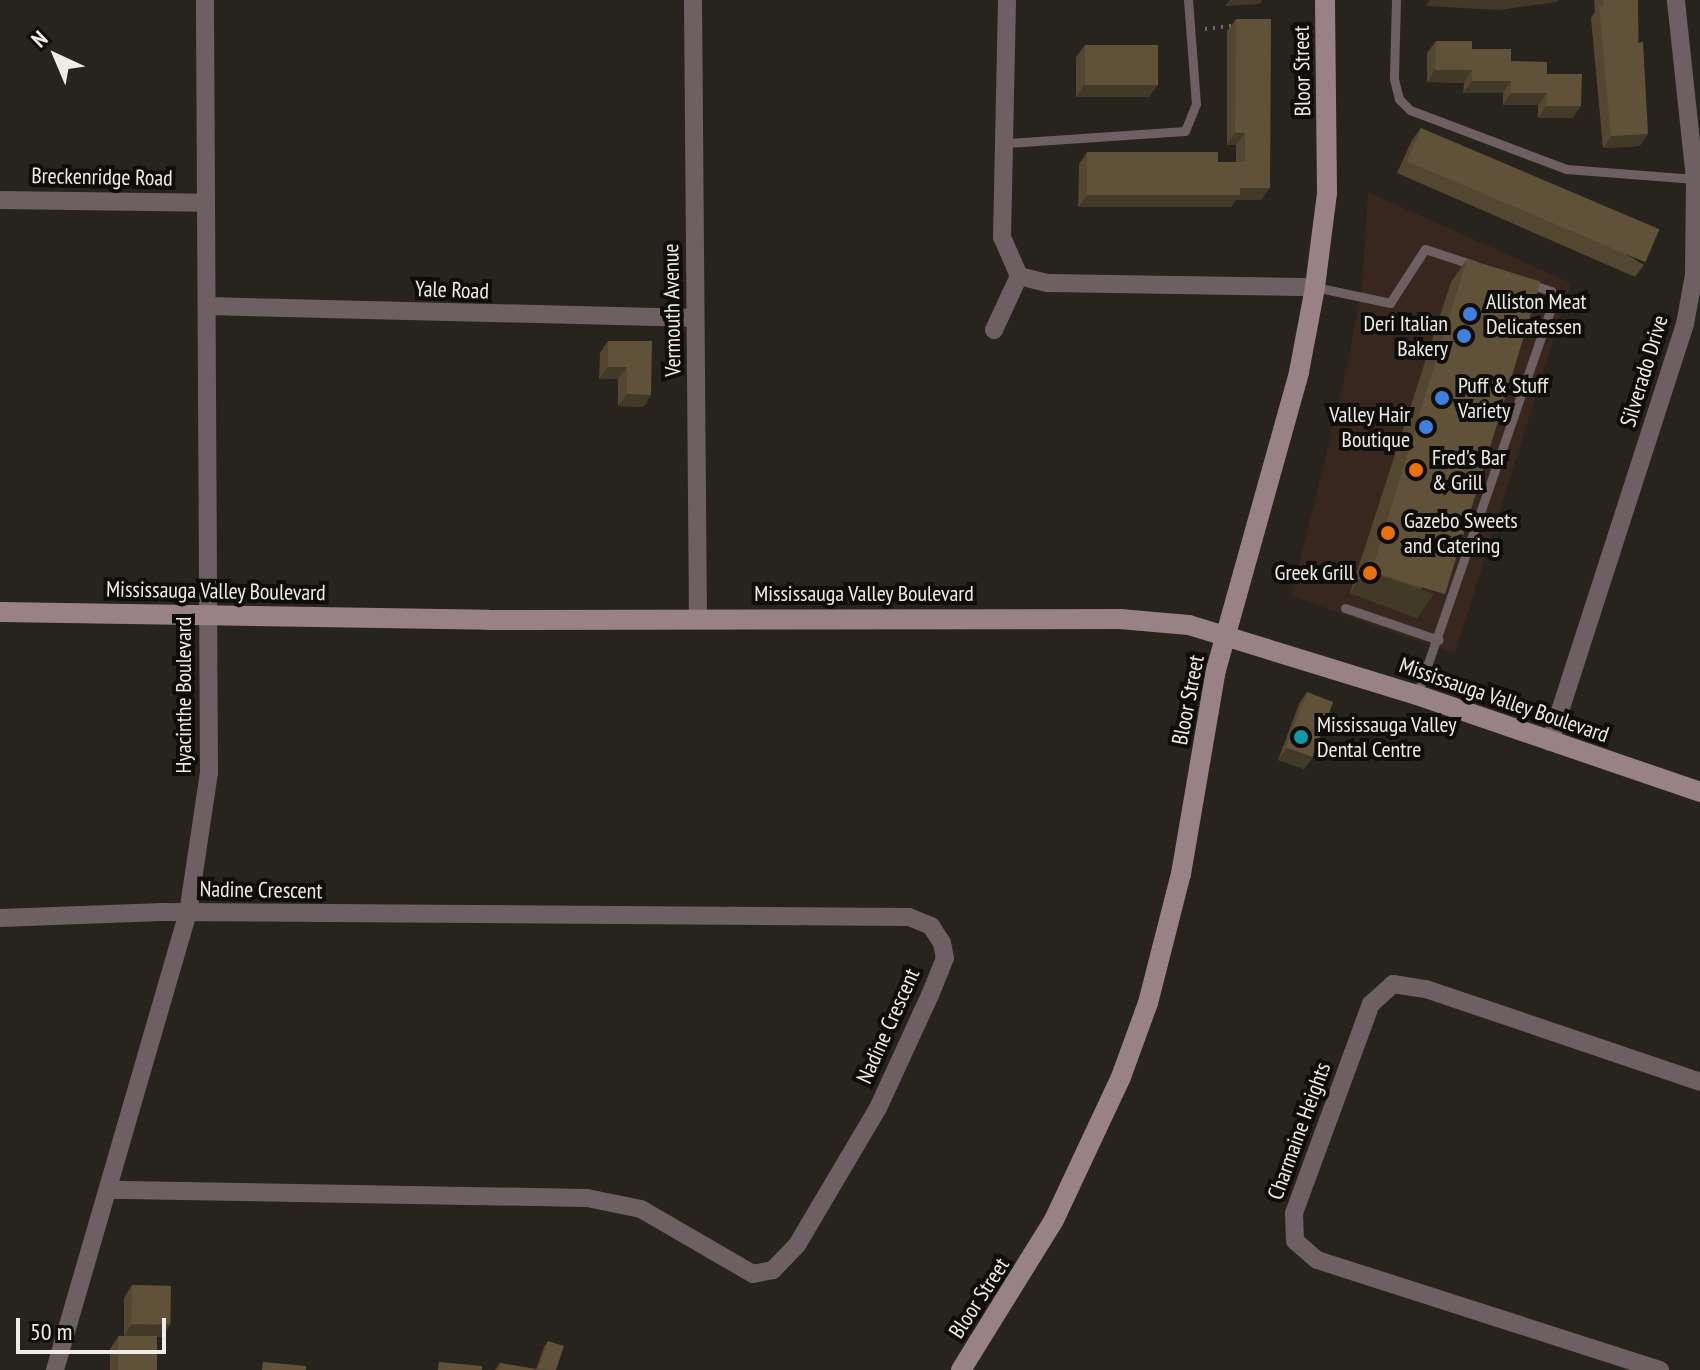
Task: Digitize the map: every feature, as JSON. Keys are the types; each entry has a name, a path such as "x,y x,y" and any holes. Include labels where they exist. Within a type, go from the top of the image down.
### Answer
{"street":[{"name":"Hyacinthe Boulevard","path":"55,1370 188,913 209,773 207,306 203,203 205,0"},
{"name":"Vermouth Avenue","path":"693,0 698,620"},
{"path":"994,330 1019,276 1002,237 1007,143 1007,0"},
{"name":"Bloor Street","path":"961,1370 1054,1220 1143,1021 1181,874 1226,635 1299,372 1315,287 1327,193 1325,0"},
{"name":"Silverado Drive","path":"1550,742 1685,324 1694,275 1697,179 1676,0"},
{"name":"Breckenridge Road","path":"0,200 203,203"},
{"path":"1019,276 1048,283 1315,287"},
{"name":"Yale Road","path":"207,306 695,318"},
{"name":"Mississauga Valley Boulevard","path":"0,612 698,620 1120,619 1189,625 1417,695 1700,792"},
{"name":"Nadine Crescent","path":"0,918 188,913 909,917 931,926 945,958 878,1108 797,1245 773,1270 753,1274 737,1268 641,1209 587,1198 109,1190"},
{"name":"Charmaine Heights","path":"1660,1370 1317,1260 1295,1241 1294,1213 1371,1004 1393,984 1426,989 1700,1082"}],"lane":[{"path":"1007,143 1185,131 1196,104 1188,0"},
{"path":"1396,0 1394,79 1399,99 1410,110 1566,169 1697,179"},
{"path":"1315,287 1390,303 1425,249 1481,267"},
{"path":"1417,695 1439,640 1551,307 1551,291 1523,281"},
{"path":"1345,608 1439,640"}],"path":[{"path":"1190,31 1249,24"}],"shaded area":[{"path":"1368,192 1571,283 1455,654 1291,596 1346,372 1362,285"}],"building":[{"path":"1603,0 1638,0 1638,43 1643,42 1648,134 1611,136 1599,6 1604,6"},
{"path":"1236,19 1271,19 1270,188 1240,188 1240,195 1087,195 1087,152 1218,152 1218,162 1245,162 1245,133 1235,133"},
{"path":"1436,41 1472,41 1472,49 1511,49 1511,61 1547,62 1547,74 1582,74 1581,106 1546,106 1547,93 1511,93 1511,81 1472,81 1472,70 1435,70"},
{"path":"1085,45 1158,45 1158,85 1085,85"},
{"path":"1421,128 1659,229 1645,262 1407,161"},
{"path":"1467,259 1541,282 1445,594 1371,572"},
{"path":"608,341 652,341 651,395 627,394 627,367 608,367"},
{"name":"Mississauga Valley Dental Centre","path":"1307,692 1333,702 1312,757 1286,747"},
{"path":"132,1285 171,1286 170,1325 131,1324"},
{"path":"118,1336 157,1336 157,1370 118,1370"},
{"path":"548,1341 564,1346 556,1370 538,1369"},
{"path":"263,1362 306,1366 306,1370 262,1370"},
{"path":"439,1362 482,1366 482,1370 438,1370"},
{"path":"500,1363 541,1370 499,1370"}],"place":[{"name":"Alliston Meat Delicatessen","path":"1470,314"},
{"name":"Deri Italian Bakery","path":"1464,336"},
{"name":"Puff & Stuff Variety","path":"1442,398"},
{"name":"Valley Hair Boutique","path":"1426,427"},
{"name":"Fred's Bar & Grill","path":"1416,470"},
{"name":"Gazebo Sweets and Catering","path":"1388,533"},
{"name":"Greek Grill","path":"1370,573"},
{"name":"Mississauga Valley Dental Centre","path":"1301,737"}]}
